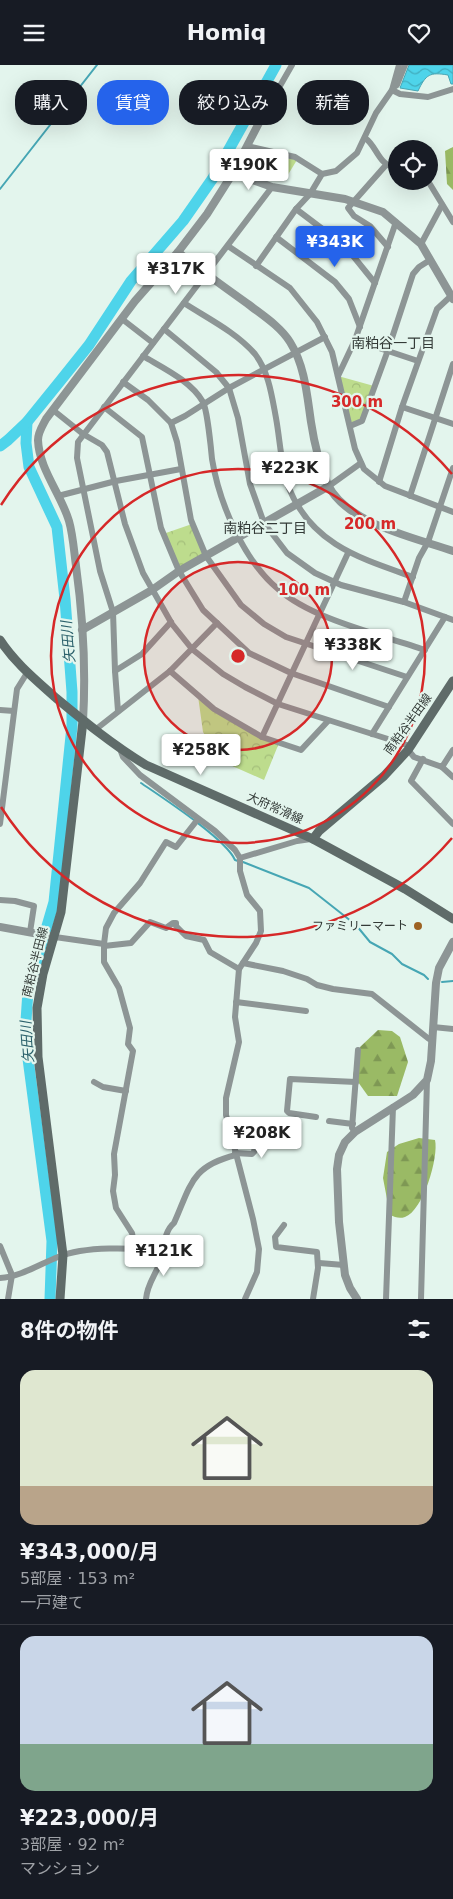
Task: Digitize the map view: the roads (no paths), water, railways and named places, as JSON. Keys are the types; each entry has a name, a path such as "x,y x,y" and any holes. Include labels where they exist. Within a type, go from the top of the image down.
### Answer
{"main road":[{"name":"大府常滑線","path":"0,640 27,673 81,720 120,749 146,765 313,839 405,889 453,919"},
{"name":"南粕谷半田線","path":"313,839 319,831 384,776 409,748 453,681"},
{"name":"南粕谷半田線","path":"60,1299 62,1255 37,1034 37,1008 43,974 61,912 81,720"}],"street":[{"path":"283,80 292,65"},
{"path":"393,89 399,65"},
{"path":"247,147 295,157 322,174 336,171 357,153 376,113 397,85 405,65"},
{"path":"393,89 400,94 428,97 453,89"},
{"path":"81,720 84,679 80,593 69,523 48,473 38,439 40,431 53,410 146,287 178,252 207,214 233,173 258,125"},
{"path":"365,138 368,139 374,151 386,165 352,201 348,208 354,216 370,227 388,247"},
{"path":"233,173 272,187 352,201 383,211 421,244 452,298 437,309 402,407 379,482"},
{"path":"256,266 296,209 310,194 322,174"},
{"path":"118,711 113,612 100,571 77,448 83,434 272,187"},
{"path":"433,190 453,222"},
{"path":"421,244 442,205"},
{"path":"296,209 344,247 375,283"},
{"path":"338,376 360,327 396,223"},
{"path":"276,237 334,282 349,299 360,327"},
{"path":"228,246 290,289 311,314 332,351 355,449 361,463 370,475 379,482 410,496 453,512"},
{"path":"178,252 270,321 283,333 296,353 306,383 312,427 329,486 341,501 357,514 383,528 453,551"},
{"path":"350,426 362,421 413,274 419,267 430,260"},
{"path":"184,303 244,343 255,355 264,370 270,386 288,485 308,520 327,539 348,553 413,577"},
{"path":"122,319 153,343"},
{"path":"164,329 216,372 229,388 238,418 250,484 264,523 288,553 316,573 334,582 404,602 453,620"},
{"path":"171,423 204,405 229,388 325,337"},
{"path":"355,340 418,361"},
{"path":"143,356 189,387 204,405 213,463 230,521 262,575 278,590 297,603 319,614 425,650"},
{"path":"410,496 453,364"},
{"path":"123,382 148,400 171,423 177,442 191,520 206,556 225,585 244,608 271,629 286,637 407,677"},
{"path":"104,407 142,437 161,527 179,571 203,610 249,653 291,673 389,707"},
{"path":"402,407 453,424"},
{"path":"53,410 83,434 102,445 107,452 116,481 125,524 143,573 171,622 192,649 223,674 278,704 409,748 414,757 442,767 453,777"},
{"path":"82,630 152,590 179,571 329,486 361,463"},
{"path":"404,602 419,558 428,542 452,476 453,467"},
{"path":"58,496 116,481 181,469"},
{"path":"262,737 348,553"},
{"path":"372,734 445,617"},
{"path":"115,671 142,654 171,622"},
{"path":"95,730 170,671 217,623"},
{"path":"170,671 214,709 262,737 301,750 328,721"},
{"path":"0,824 17,689 27,673"},
{"path":"0,710 14,711"},
{"path":"120,749 123,757 140,775 228,843 240,858 240,871 246,895 260,911 260,931 256,943 241,966 235,1017 239,1042 226,1098 226,1115 259,1249 257,1272 245,1299"},
{"path":"442,767 453,750"},
{"path":"423,759 411,781 453,824"},
{"path":"140,775 141,769 146,765"},
{"path":"135,1249 132,1233 116,1208 113,1191 115,1175 114,1153 132,1051 128,1044 130,1028 119,988 104,962 106,928 114,913 140,883 166,842 176,847 198,819"},
{"path":"240,858 297,841 313,839"},
{"path":"0,900 15,901 34,906 34,932"},
{"path":"0,927 104,945 131,943 150,922 166,928 176,923 176,926 186,936 204,940 210,952 241,966 283,971 307,979 317,985 372,994 429,1039"},
{"path":"421,1299 427,1080 432,1061 433,1027 439,968 453,942"},
{"path":"236,1002 306,1011"},
{"path":"433,1027 453,1029"},
{"path":"357,1299 345,1275 339,1222 337,1169 339,1155 354,1128 358,1050"},
{"path":"316,1117 288,1113 290,1079 356,1082"},
{"path":"329,1121 354,1128 413,1095 427,1080"},
{"path":"94,1082 111,1089 126,1091"},
{"path":"386,1299 394,1107"},
{"path":"146,1299 149,1282 160,1264 167,1233 174,1223 195,1177 210,1163 218,1159 236,1154 252,1154 255,1146 289,1145"},
{"path":"284,1225 274,1237 276,1247 318,1251 319,1263 313,1299"},
{"path":"0,1246 12,1275 8,1299"},
{"path":"0,1278 62,1255 99,1249 135,1249 162,1252"},
{"path":"319,1263 344,1265"}],"water":[{"path":"409,65 453,65 453,84 451,84 448,75 433,74 426,78 418,91 400,88"}],"waterway":[{"path":"0,189 97,65"},
{"name":"矢田川","path":"0,446 27,422 89,345 131,281 183,221 213,178 276,65"},
{"name":"矢田川","path":"27,422 26,443 29,467 57,527 72,692 72,726 54,902 28,991 25,1036 52,1241 50,1299"},
{"path":"141,783 207,830 238,861"},
{"path":"243,862 309,888 356,925 370,942 392,954 402,964 428,979"},
{"path":"442,982 453,981"}],"place":[{"name":"ファミリーマート","path":"418,926"}],"district":[{"name":"南粕谷一丁目","path":"393,343"},
{"name":"南粕谷二丁目","path":"265,528"}]}
